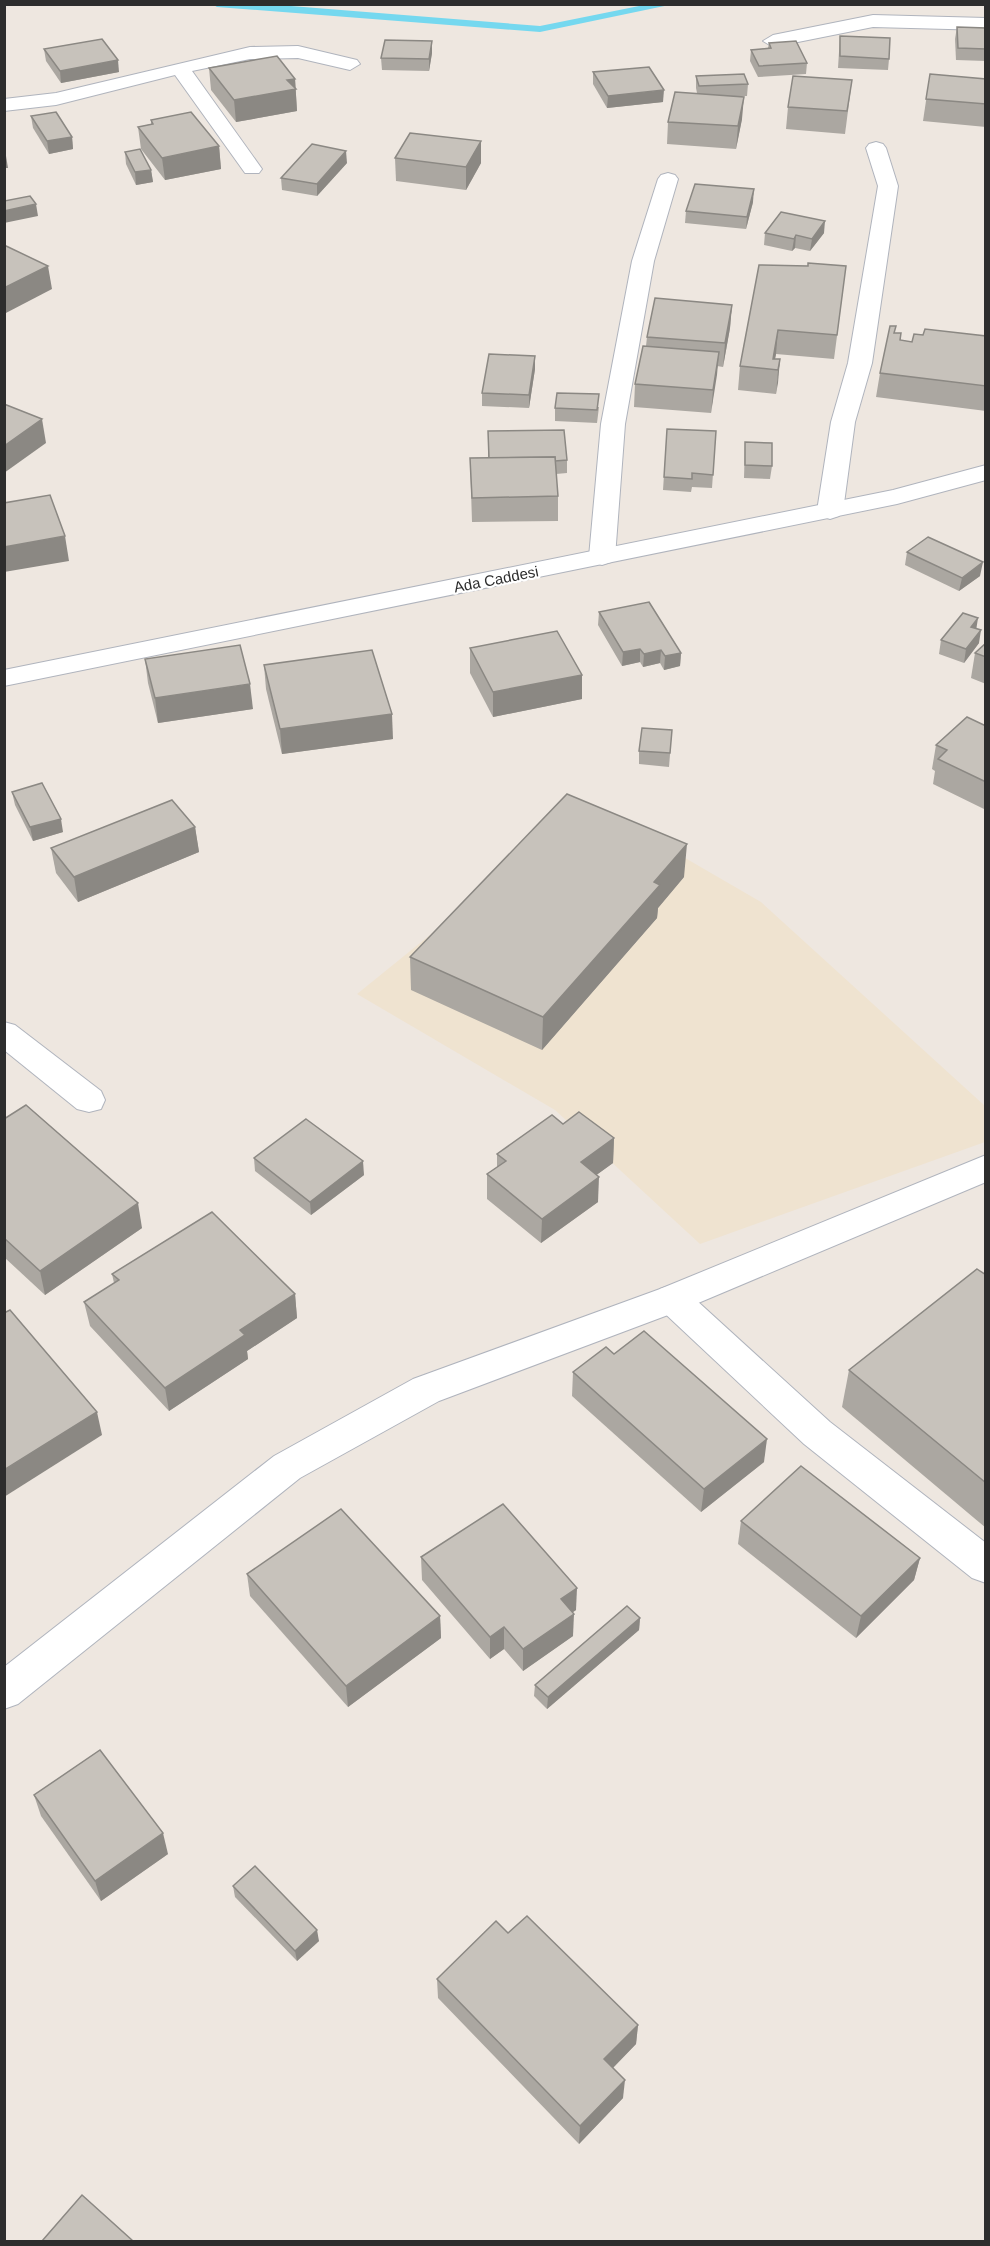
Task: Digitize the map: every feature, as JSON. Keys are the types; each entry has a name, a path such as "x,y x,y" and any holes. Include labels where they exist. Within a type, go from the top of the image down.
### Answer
{"street":[{"path":"773,41 873,21 986,24"},
{"path":"4,105 56,99 250,53 298,52 350,64"},
{"path":"180,68 252,169"},
{"path":"830,511 843,422 860,363 888,186 876,148"},
{"path":"602,557 613,424 643,261 668,178"},
{"name":"Ada Caddesi","path":"4,678 897,497 986,472"},
{"path":"4,1034 89,1100"},
{"path":"4,1691 287,1467 426,1390 672,1299 986,1168"},
{"path":"672,1299 817,1433 986,1566"}],"shaded area":[{"path":"592,804 761,902 985,1106 985,1142 700,1244 555,1110 357,994"}],"building":[{"path":"957,27 986,28 986,49 958,48"},
{"path":"840,36 890,38 889,59 840,56"},
{"path":"102,39 118,60 60,71 44,49"},
{"path":"385,40 432,41 429,59 381,58"},
{"path":"796,41 807,63 759,66 751,50 771,48 769,43"},
{"path":"277,56 295,79 287,80 296,89 234,100 209,68"},
{"path":"649,67 664,90 608,96 593,72"},
{"path":"744,74 748,84 699,86 696,76"},
{"path":"930,74 986,79 986,104 926,99"},
{"path":"793,76 852,80 847,111 788,107"},
{"path":"675,92 744,97 738,126 668,122"},
{"path":"56,112 72,137 47,141 31,116"},
{"path":"191,112 219,146 162,158 138,127 153,124 151,120"},
{"path":"410,133 481,141 466,167 395,158"},
{"path":"312,144 346,151 317,184 281,178"},
{"path":"140,149 151,170 135,172 125,152"},
{"path":"695,184 754,189 747,217 686,211"},
{"path":"30,196 36,204 4,211 4,201"},
{"path":"781,212 825,221 812,239 796,235 794,239 765,233"},
{"path":"4,245 48,266 4,288"},
{"path":"808,263 846,266 837,335 778,330 773,359 780,359 778,370 740,366 759,265 808,266"},
{"path":"655,298 732,305 725,343 647,337"},
{"path":"890,326 896,326 894,333 901,333 900,340 912,342 914,334 923,335 925,329 986,336 986,386 880,373"},
{"path":"643,346 719,352 713,390 635,384"},
{"path":"489,354 535,356 529,395 482,393"},
{"path":"557,393 599,394 597,410 555,408"},
{"path":"4,404 42,419 4,446"},
{"path":"667,429 716,431 713,475 692,473 692,479 664,477"},
{"path":"564,430 567,460 555,461 555,457 489,458 488,431"},
{"path":"745,442 772,443 772,466 745,465"},
{"path":"555,457 558,496 472,498 470,458"},
{"path":"50,495 65,536 4,547 4,503"},
{"path":"928,537 983,562 962,578 907,552"},
{"path":"649,602 681,653 665,656 661,650 644,654 640,649 623,652 599,612"},
{"path":"963,613 978,618 971,627 981,630 966,649 941,640"},
{"path":"557,631 582,675 493,692 470,648"},
{"path":"986,643 986,657 975,653"},
{"path":"240,645 250,684 155,698 145,659"},
{"path":"372,650 392,714 280,729 264,665"},
{"path":"967,717 986,726 986,782 938,759 947,750 936,745"},
{"path":"642,728 672,730 670,753 639,751"},
{"path":"42,783 61,819 30,827 12,792"},
{"path":"567,794 687,844 654,882 660,885 543,1017 410,957"},
{"path":"172,800 195,827 74,877 51,848"},
{"path":"26,1105 138,1203 40,1271 4,1238 4,1119"},
{"path":"579,1112 614,1138 581,1162 599,1177 542,1219 487,1174 506,1161 497,1154 552,1115 563,1124"},
{"path":"306,1119 363,1161 310,1202 254,1158"},
{"path":"212,1212 295,1294 240,1330 245,1335 165,1388 84,1302 119,1280 112,1274"},
{"path":"977,1269 986,1275 986,1483 849,1370"},
{"path":"10,1310 97,1412 4,1470 4,1313"},
{"path":"644,1331 767,1439 704,1489 573,1372 606,1347 614,1354"},
{"path":"801,1466 920,1558 861,1616 741,1521"},
{"path":"503,1504 577,1588 561,1599 574,1614 523,1649 504,1627 490,1637 421,1557"},
{"path":"341,1509 440,1616 346,1686 247,1574"},
{"path":"627,1606 640,1618 548,1697 535,1685"},
{"path":"100,1750 163,1833 95,1881 34,1795"},
{"path":"255,1866 317,1930 295,1951 233,1886"},
{"path":"527,1916 638,2025 604,2059 625,2080 580,2126 437,1979 496,1921 508,1933"},
{"path":"82,2195 133,2241 42,2241"}],"waterway":[{"path":"217,4 540,29 669,4"}]}
